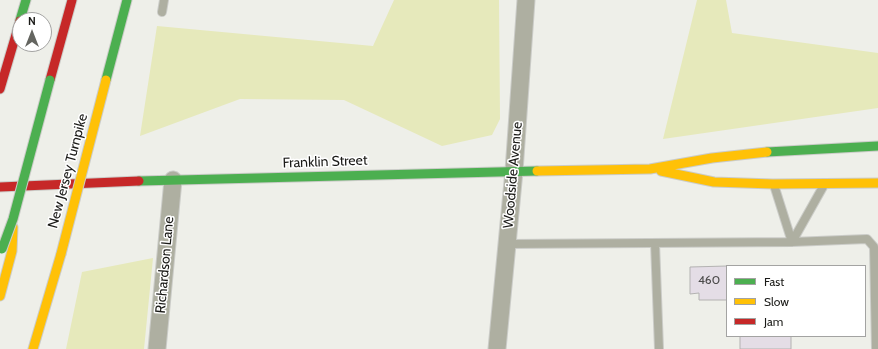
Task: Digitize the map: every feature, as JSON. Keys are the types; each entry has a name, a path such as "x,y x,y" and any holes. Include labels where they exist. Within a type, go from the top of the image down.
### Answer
{"main road":[{"path":"22,12 26,0"},
{"path":"0,296 5,252 13,219 72,0"},
{"name":"New Jersey Turnpike","path":"33,349 61,254 126,0"},
{"path":"0,90 12,47"},
{"path":"650,169 712,158 770,152 878,146"},
{"path":"650,169 714,182 774,184 878,183"},
{"name":"Franklin Street","path":"0,188 172,180 650,169"},
{"path":"57,298 61,254"}],"street":[{"name":"Woodside Avenue","path":"497,349 514,171 526,0"},
{"name":"Richardson Lane","path":"157,349 172,180"}],"lane":[{"path":"162,12 164,0"},
{"path":"774,184 792,242"},
{"path":"792,242 824,184"},
{"path":"507,244 792,242 867,239 874,247 876,349"},
{"path":"655,243 659,349"}],"green space":[{"path":"394,0 499,0 500,119 492,135 442,146 344,100 240,99 140,136 157,26 373,46"},
{"path":"697,0 726,0 732,33 878,53 878,108 663,139"},
{"path":"153,258 144,349 66,349 82,272"}],"building":[{"path":"726,266 726,300 699,300 699,293 690,294 690,267"},
{"path":"740,337 791,337 791,349 740,349"}],"traffic: fast":[{"path":"22,12 26,0"},
{"path":"106,80 127,0"},
{"path":"2,249 13,219 50,80"},
{"path":"767,152 878,146"},
{"path":"139,181 537,171"}],"traffic: slow":[{"path":"61,254 106,80"},
{"path":"537,171 650,169 712,158 767,152"},
{"path":"661,171 714,182 773,184 878,183"},
{"path":"0,296 12,251 13,227"},
{"path":"33,349 61,254"}],"traffic: jam":[{"path":"50,80 72,0"},
{"path":"0,89 12,48"},
{"path":"0,187 139,181"}]}
